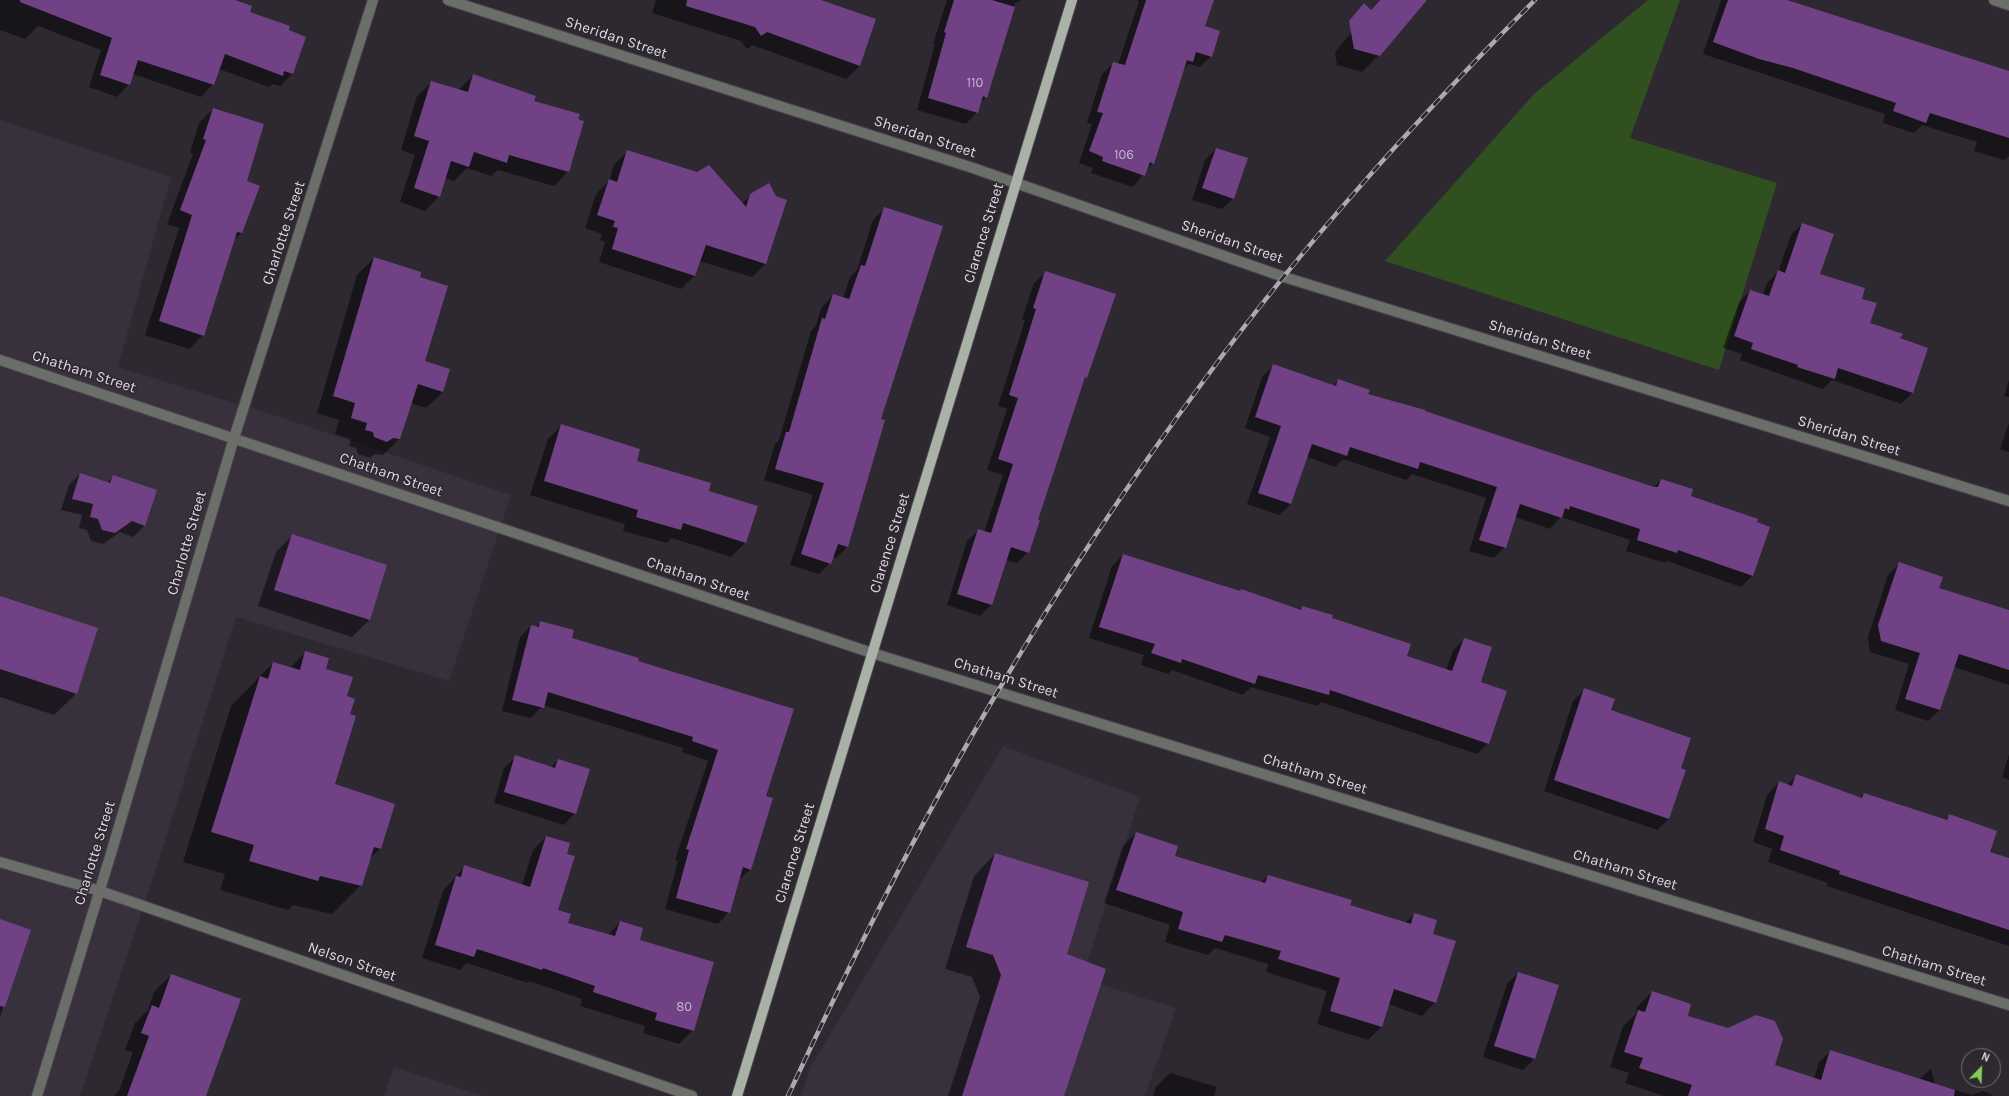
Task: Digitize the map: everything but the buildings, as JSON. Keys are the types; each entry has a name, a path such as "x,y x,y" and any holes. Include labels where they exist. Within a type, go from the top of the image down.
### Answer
{"main road":[{"name":"Clarence Street","path":"737,1096 1015,182 1072,0"}],"street":[{"name":"Charlotte Street","path":"36,1096 100,891 234,438 373,0"},
{"name":"Sheridan Street","path":"448,0 1015,182 1284,277 2009,501"},
{"path":"1994,0 2009,5"},
{"name":"Chatham Street","path":"0,360 872,653 2009,1005"},
{"name":"Nelson Street","path":"0,862 100,891 692,1096"}],"shaded area":[{"path":"0,120 171,177 118,367 289,420 511,495 449,681 236,617 152,881 80,1096 0,1096"},
{"path":"1003,746 1140,797 1082,979 1176,1008 1145,1096 801,1096 811,1066"},
{"path":"394,1067 483,1096 384,1096"}],"green space":[{"path":"1648,0 1680,0 1630,138 1777,183 1719,370 1385,261 1535,93"}],"railway":[{"path":"788,1096 862,942 941,790 1022,651 1097,532 1177,417 1282,279 1405,136 1535,0"}]}
